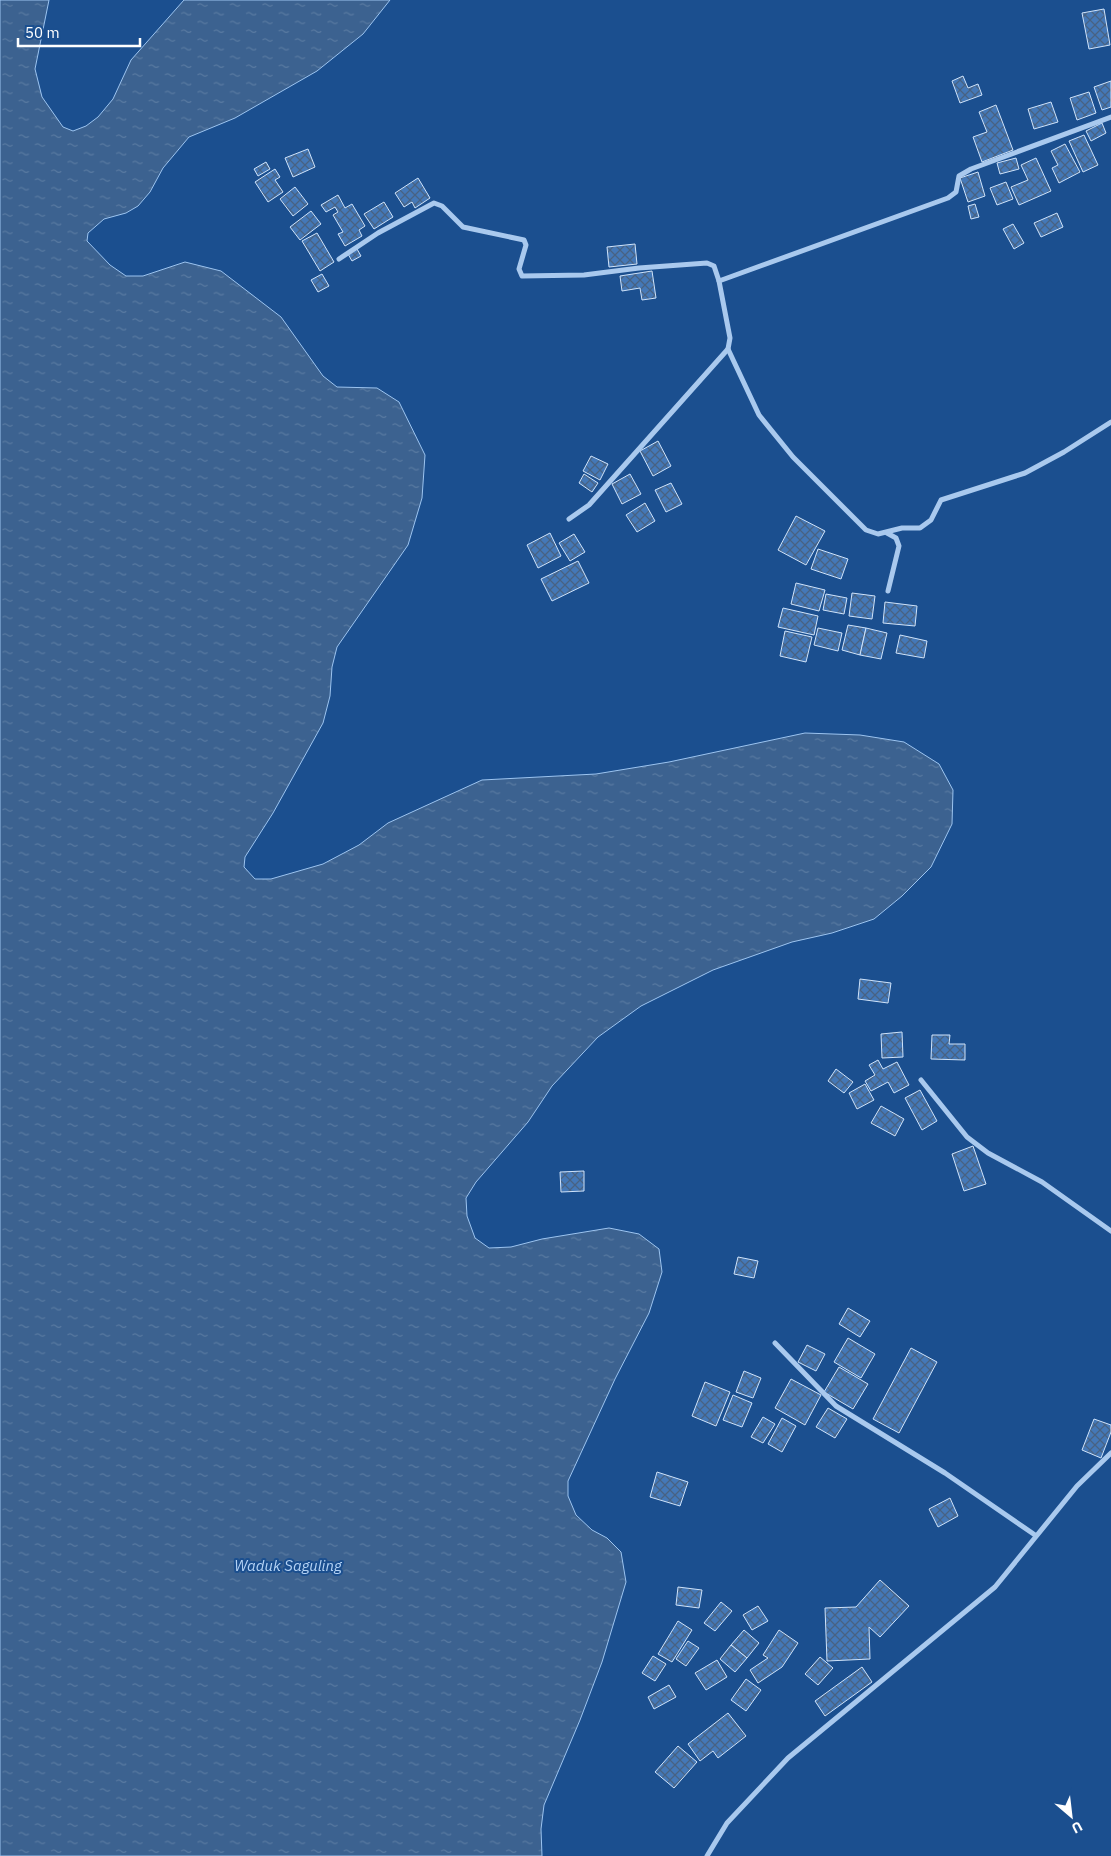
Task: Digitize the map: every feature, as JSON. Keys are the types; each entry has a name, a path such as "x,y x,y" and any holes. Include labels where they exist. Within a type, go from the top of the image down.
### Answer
{"street":[{"path":"719,281 948,198 956,192 959,176 971,169 1111,117"},
{"path":"339,259 378,234 434,203 442,206 463,228 524,240 526,246 519,269 522,276 584,275 639,268 707,263 714,266 719,281 730,338 728,349 589,505 570,519"},
{"path":"728,349 758,416 787,450 866,530 878,534 902,528 915,529 927,525 941,500 1025,473 1064,452 1111,422"},
{"path":"887,533 896,538 899,546 888,591"},
{"path":"921,1080 967,1137 988,1153 1042,1182 1111,1231"},
{"path":"776,1342 836,1406 945,1473 1035,1535"},
{"path":"707,1856 727,1823 788,1758 995,1587 1020,1559 1035,1535 1077,1486 1111,1454"}],"water":[{"name":"Waduk Saguling","path":"0,0 49,0 35,69 42,97 63,127 73,131 86,126 98,117 113,99 131,60 184,0 390,0 363,34 317,71 235,118 189,137 163,168 150,192 138,206 126,213 104,219 88,233 87,241 110,265 126,276 143,276 185,262 221,271 281,317 323,376 337,387 377,388 399,402 425,455 422,498 408,545 337,647 332,667 330,696 323,723 273,813 245,857 244,867 255,879 271,879 323,864 359,845 388,823 482,780 596,774 669,762 805,733 860,735 904,742 939,764 953,790 952,824 931,867 902,896 874,919 832,933 792,942 713,970 641,1006 598,1037 552,1086 528,1122 476,1182 466,1198 467,1216 475,1238 489,1248 511,1247 542,1239 609,1228 639,1234 659,1249 662,1272 649,1313 615,1379 568,1481 568,1496 576,1515 592,1530 607,1538 621,1552 626,1582 602,1662 544,1805 541,1829 542,1856 0,1856"}],"building":[{"path":"1104,9 1110,45 1089,49 1082,13"},
{"path":"963,76 968,88 978,84 982,95 960,103 952,81"},
{"path":"1111,81 1111,107 1102,110 1094,87"},
{"path":"1089,92 1096,113 1077,120 1070,98"},
{"path":"1051,102 1058,122 1034,129 1028,109"},
{"path":"996,105 1013,150 982,162 973,137 987,132 979,112"},
{"path":"1102,123 1106,133 1091,141 1086,131"},
{"path":"1084,135 1098,165 1083,172 1069,141"},
{"path":"1065,144 1080,172 1059,183 1052,168 1058,165 1051,151"},
{"path":"308,149 315,167 293,177 285,158"},
{"path":"1016,158 1019,169 1000,174 997,163"},
{"path":"1036,158 1051,191 1019,205 1011,187 1028,180 1021,165"},
{"path":"266,162 270,169 258,176 254,169"},
{"path":"275,169 280,177 275,180 283,192 268,202 255,182"},
{"path":"978,172 985,196 968,202 960,178"},
{"path":"418,178 430,198 415,208 412,202 404,207 395,193"},
{"path":"1006,182 1013,199 997,205 990,188"},
{"path":"295,187 308,204 293,216 280,199"},
{"path":"338,195 345,208 352,204 365,226 359,230 362,236 345,246 338,234 343,232 333,215 338,212 335,207 326,212 321,205"},
{"path":"384,202 393,217 374,229 364,214"},
{"path":"975,204 979,217 971,219 968,206"},
{"path":"311,211 321,224 300,240 290,227"},
{"path":"1057,213 1063,227 1041,237 1034,223"},
{"path":"1013,224 1024,243 1014,249 1003,229"},
{"path":"317,233 334,262 320,271 302,241"},
{"path":"635,244 637,264 609,267 607,247"},
{"path":"357,249 361,256 352,261 348,254"},
{"path":"652,271 656,298 642,300 640,288 622,291 620,276"},
{"path":"322,274 329,286 318,292 311,280"},
{"path":"658,441 671,466 653,476 640,451"},
{"path":"591,456 608,464 600,480 583,471"},
{"path":"584,474 598,483 592,492 579,483"},
{"path":"630,474 641,494 622,504 612,484"},
{"path":"671,483 682,504 666,512 655,490"},
{"path":"645,503 655,521 637,532 626,515"},
{"path":"796,516 825,531 806,565 778,550"},
{"path":"550,533 561,556 538,568 527,545"},
{"path":"574,534 585,552 570,561 559,543"},
{"path":"818,549 848,559 841,579 811,569"},
{"path":"578,561 589,583 552,601 541,579"},
{"path":"796,583 825,590 819,611 791,604"},
{"path":"852,593 875,596 872,619 849,616"},
{"path":"826,594 847,598 844,614 823,610"},
{"path":"885,602 917,606 915,626 883,623"},
{"path":"783,608 818,616 814,635 778,627"},
{"path":"848,625 866,628 860,655 842,650"},
{"path":"818,628 842,633 838,651 814,645"},
{"path":"866,628 887,633 881,659 860,655"},
{"path":"785,631 812,637 806,662 780,656"},
{"path":"900,635 927,641 924,658 896,653"},
{"path":"860,979 891,983 888,1003 858,999"},
{"path":"902,1032 903,1057 882,1058 881,1034"},
{"path":"932,1035 950,1035 949,1044 965,1044 965,1060 931,1059"},
{"path":"878,1060 883,1069 897,1062 909,1085 894,1093 888,1082 871,1091 865,1081 875,1075 869,1065"},
{"path":"836,1069 853,1082 844,1093 828,1081"},
{"path":"865,1084 874,1100 857,1109 849,1093"},
{"path":"920,1090 937,1121 922,1130 905,1098"},
{"path":"881,1106 904,1119 895,1136 871,1123"},
{"path":"973,1146 986,1184 964,1191 952,1154"},
{"path":"584,1171 584,1191 561,1192 560,1172"},
{"path":"738,1257 758,1261 754,1278 734,1274"},
{"path":"848,1308 870,1321 860,1337 839,1324"},
{"path":"848,1338 875,1354 861,1378 834,1362"},
{"path":"807,1345 825,1354 816,1371 798,1362"},
{"path":"911,1348 937,1362 899,1433 873,1419"},
{"path":"839,1367 868,1384 853,1409 824,1392"},
{"path":"744,1371 761,1378 753,1398 736,1392"},
{"path":"791,1379 821,1395 805,1425 775,1408"},
{"path":"705,1382 730,1392 716,1426 692,1416"},
{"path":"733,1395 752,1403 742,1427 723,1420"},
{"path":"828,1408 847,1419 835,1438 816,1427"},
{"path":"763,1417 775,1424 763,1443 751,1437"},
{"path":"782,1418 796,1426 782,1452 768,1444"},
{"path":"1094,1419 1111,1425 1111,1432 1101,1458 1082,1450"},
{"path":"657,1472 688,1482 680,1506 650,1497"},
{"path":"950,1498 958,1516 938,1527 929,1509"},
{"path":"880,1580 909,1606 880,1637 869,1627 870,1659 827,1661 825,1608 856,1607"},
{"path":"678,1587 702,1590 699,1608 676,1605"},
{"path":"721,1602 732,1611 715,1631 704,1623"},
{"path":"758,1606 768,1621 752,1630 743,1615"},
{"path":"678,1621 692,1630 672,1662 658,1654"},
{"path":"744,1630 759,1643 747,1658 731,1645"},
{"path":"779,1630 798,1643 782,1667 758,1683 750,1670 768,1658 763,1655"},
{"path":"688,1641 699,1648 686,1666 676,1659"},
{"path":"731,1645 747,1658 735,1672 720,1659"},
{"path":"653,1656 666,1664 655,1681 642,1673"},
{"path":"820,1657 833,1668 818,1685 805,1674"},
{"path":"717,1660 727,1677 706,1690 695,1673"},
{"path":"862,1667 872,1682 825,1716 815,1701"},
{"path":"746,1679 761,1690 746,1711 731,1700"},
{"path":"669,1685 676,1697 654,1709 648,1697"},
{"path":"728,1713 746,1736 718,1758 713,1751 700,1761 688,1744"},
{"path":"678,1746 697,1762 674,1788 655,1772"}]}
